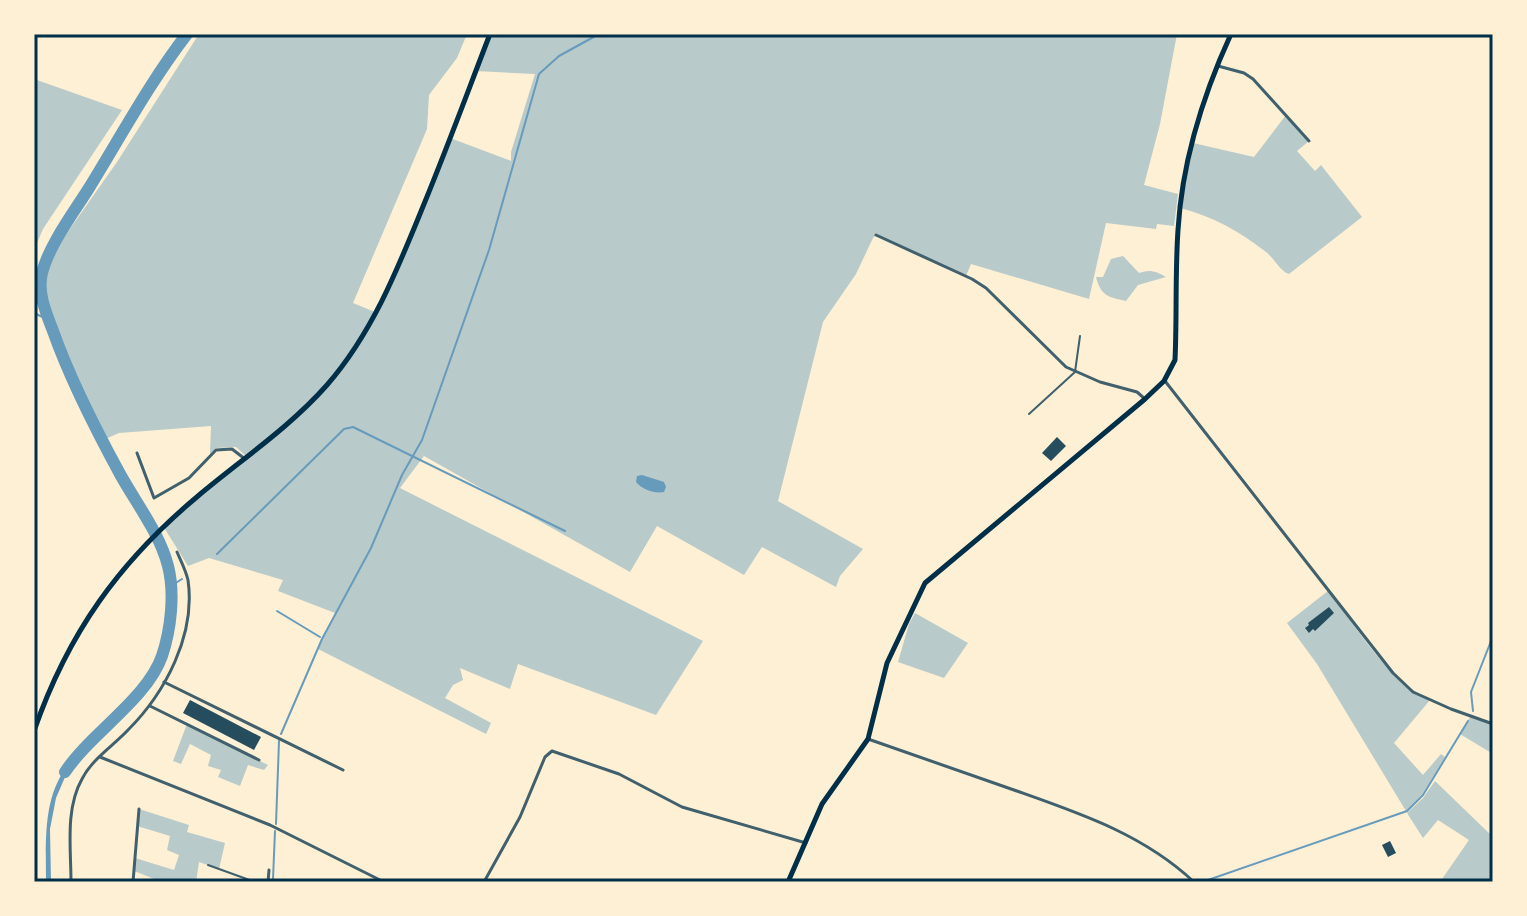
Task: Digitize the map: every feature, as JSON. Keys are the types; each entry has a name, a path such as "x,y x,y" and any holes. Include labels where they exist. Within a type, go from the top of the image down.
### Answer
{"main road":[{"path":"34,731 48,690 84,621 127,563 163,526 300,414 355,348 395,276 490,34"},
{"path":"788,882 822,804 868,739 887,663 925,583 1145,399 1164,381 1175,360 1178,230 1184,182 1202,108 1231,34"}],"street":[{"path":"1218,66 1244,73 1253,79 1309,141"},
{"path":"876,235 986,288 1016,315 1050,354 1075,372 1137,392 1145,399"},
{"path":"1164,381 1393,673 1413,692 1493,724"},
{"path":"137,453 154,498 189,478 216,450 232,449 245,459"},
{"path":"71,882 72,808 80,782 150,706 180,650 188,577 177,552"},
{"path":"164,682 343,770"},
{"path":"150,706 259,760"},
{"path":"868,739 1077,811 1132,836 1181,869 1194,882"},
{"path":"484,882 520,817 548,753 557,752 619,774 682,807 807,843"},
{"path":"100,757 270,825 384,882"},
{"path":"133,882 139,809"},
{"path":"269,870 269,882"}],"lane":[{"path":"1029,414 1075,372 1080,336"},
{"path":"208,865 255,882"}],"shaded area":[{"path":"199,34 467,34 457,58 429,95 427,129 353,303 375,312 384,298 450,138 511,161 535,74 475,71 490,34 1177,34 1160,124 1144,185 1178,194 1174,226 1157,224 1156,229 1106,223 1089,299 971,264 966,276 876,235 873,238 856,274 823,322 778,501 863,549 840,576 836,587 762,547 744,575 657,526 630,572 424,456 400,488 703,641 656,715 518,664 510,689 460,668 463,680 453,685 445,698 491,723 486,734 318,649 335,613 278,591 283,580 209,558 188,566 163,526 247,457 236,447 216,448 210,454 211,426 119,433 103,440 55,342 43,301 41,281 47,263 117,162"},
{"path":"34,79 122,110 43,229 34,250"},
{"path":"1286,115 1309,141 1297,151 1315,171 1321,165 1362,217 1289,274 1266,252 1236,231 1180,208 1193,143 1254,157"},
{"path":"1123,256 1139,273 1153,271 1166,277 1138,285 1126,301 1110,297 1100,288 1096,277 1103,277 1111,259"},
{"path":"1328,591 1386,666 1414,691 1430,700 1394,743 1423,775 1441,754 1445,757 1423,793 1406,811 1317,664 1287,623"},
{"path":"915,613 968,643 944,678 898,662"},
{"path":"1470,717 1493,725 1493,754 1460,734"},
{"path":"187,724 268,765 264,770 248,765 240,786 218,777 221,770 208,766 211,755 190,744 181,764 173,761"},
{"path":"1435,781 1493,837 1493,882 1440,882 1469,840 1438,820 1423,838 1407,813"},
{"path":"139,809 189,825 187,832 225,843 219,869 199,862 196,882 162,882 134,871 135,858 174,870 179,855 167,850 170,836 137,826"}],"water":[{"path":"637,476 664,482 664,492 652,492 639,485"},
{"path":"72,761 56,798 50,829 51,882 46,882 46,834 51,802 62,773"}],"building":[{"path":"1057,437 1066,446 1051,461 1042,453"},
{"path":"1329,607 1334,613 1309,633 1305,628 1308,623"},
{"path":"190,700 261,737 254,750 183,713"},
{"path":"1390,841 1396,853 1388,857 1382,845"}],"waterway":[{"path":"65,772 155,672 168,634 171,588 168,566 159,542 111,457 67,367 41,295 42,273 62,229 148,90 187,34"},
{"path":"281,734 322,639 371,548 402,475 422,440 489,250 539,74 559,56 599,34"},
{"path":"34,313 49,320"},
{"path":"217,554 344,429 353,427 565,531"},
{"path":"171,586 182,579"},
{"path":"277,611 320,637"},
{"path":"1473,711 1471,692 1493,636"},
{"path":"1208,880 1407,811 1423,795 1468,721"},
{"path":"276,824 279,741"},
{"path":"273,879 275,831"}]}
